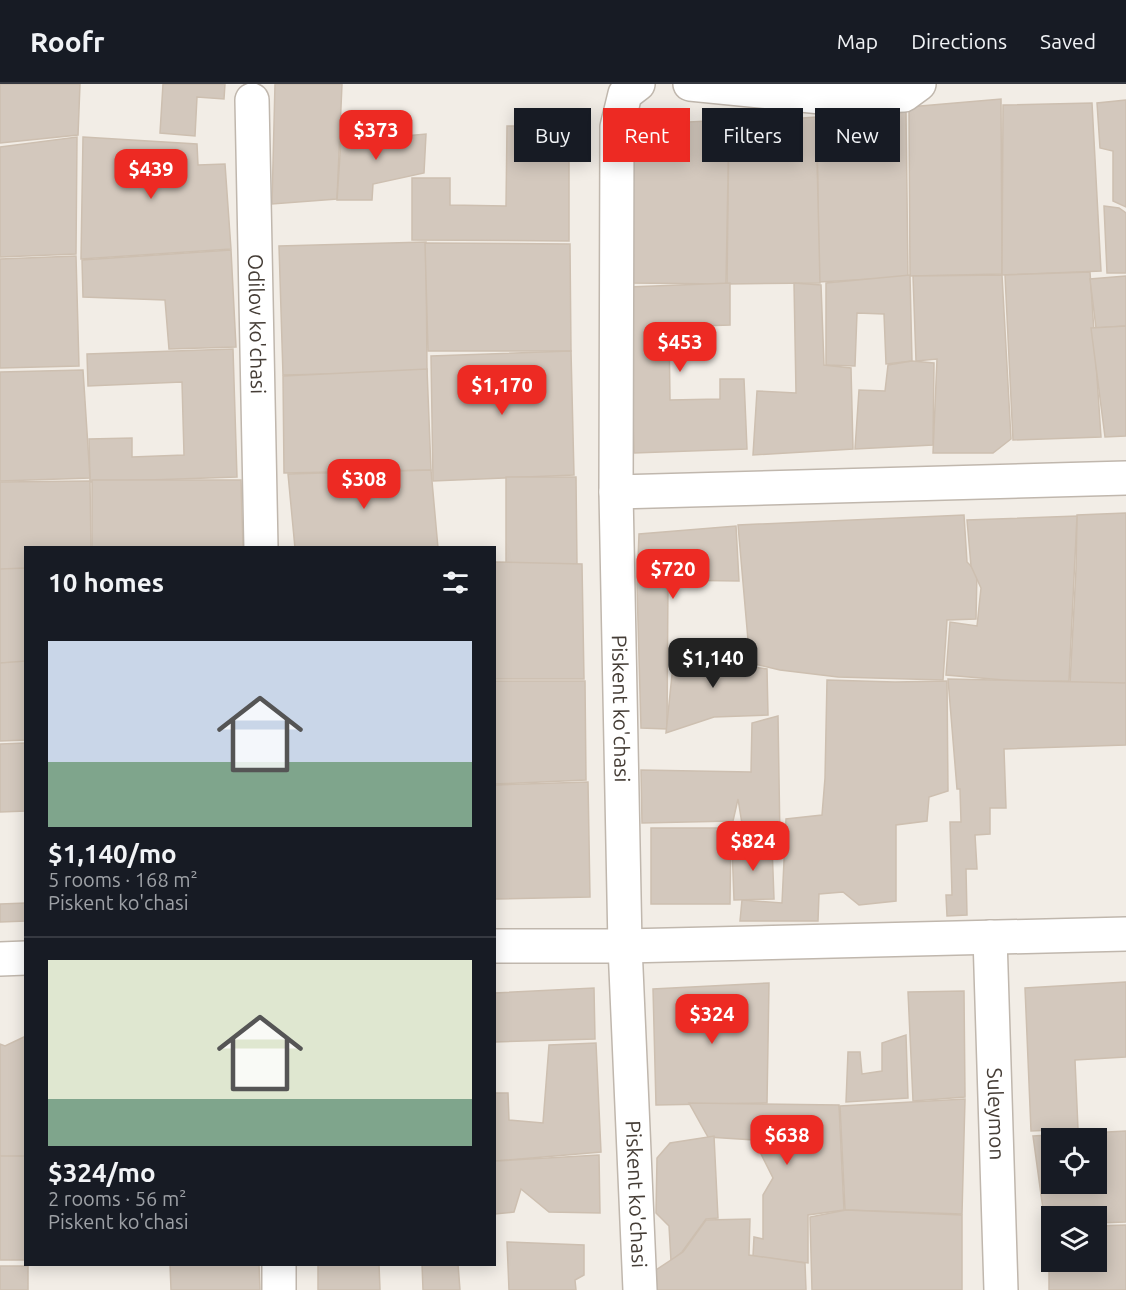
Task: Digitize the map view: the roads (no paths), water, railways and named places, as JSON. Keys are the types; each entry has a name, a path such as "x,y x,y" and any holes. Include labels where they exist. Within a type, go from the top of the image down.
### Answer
{"street":[{"name":"Piskent ko'chasi","path":"638,84 625,94 617,127 616,492 625,946 640,1290"},
{"path":"690,84 831,98 904,95 919,84"},
{"name":"Odilov ko'chasi","path":"252,100 261,546"},
{"path":"616,492 1126,478"},
{"path":"496,946 625,946 1126,934"},
{"name":"Suleymon","path":"990,937 1001,1290"},
{"path":"0,959 24,958"},
{"path":"279,1266 279,1290"}]}
